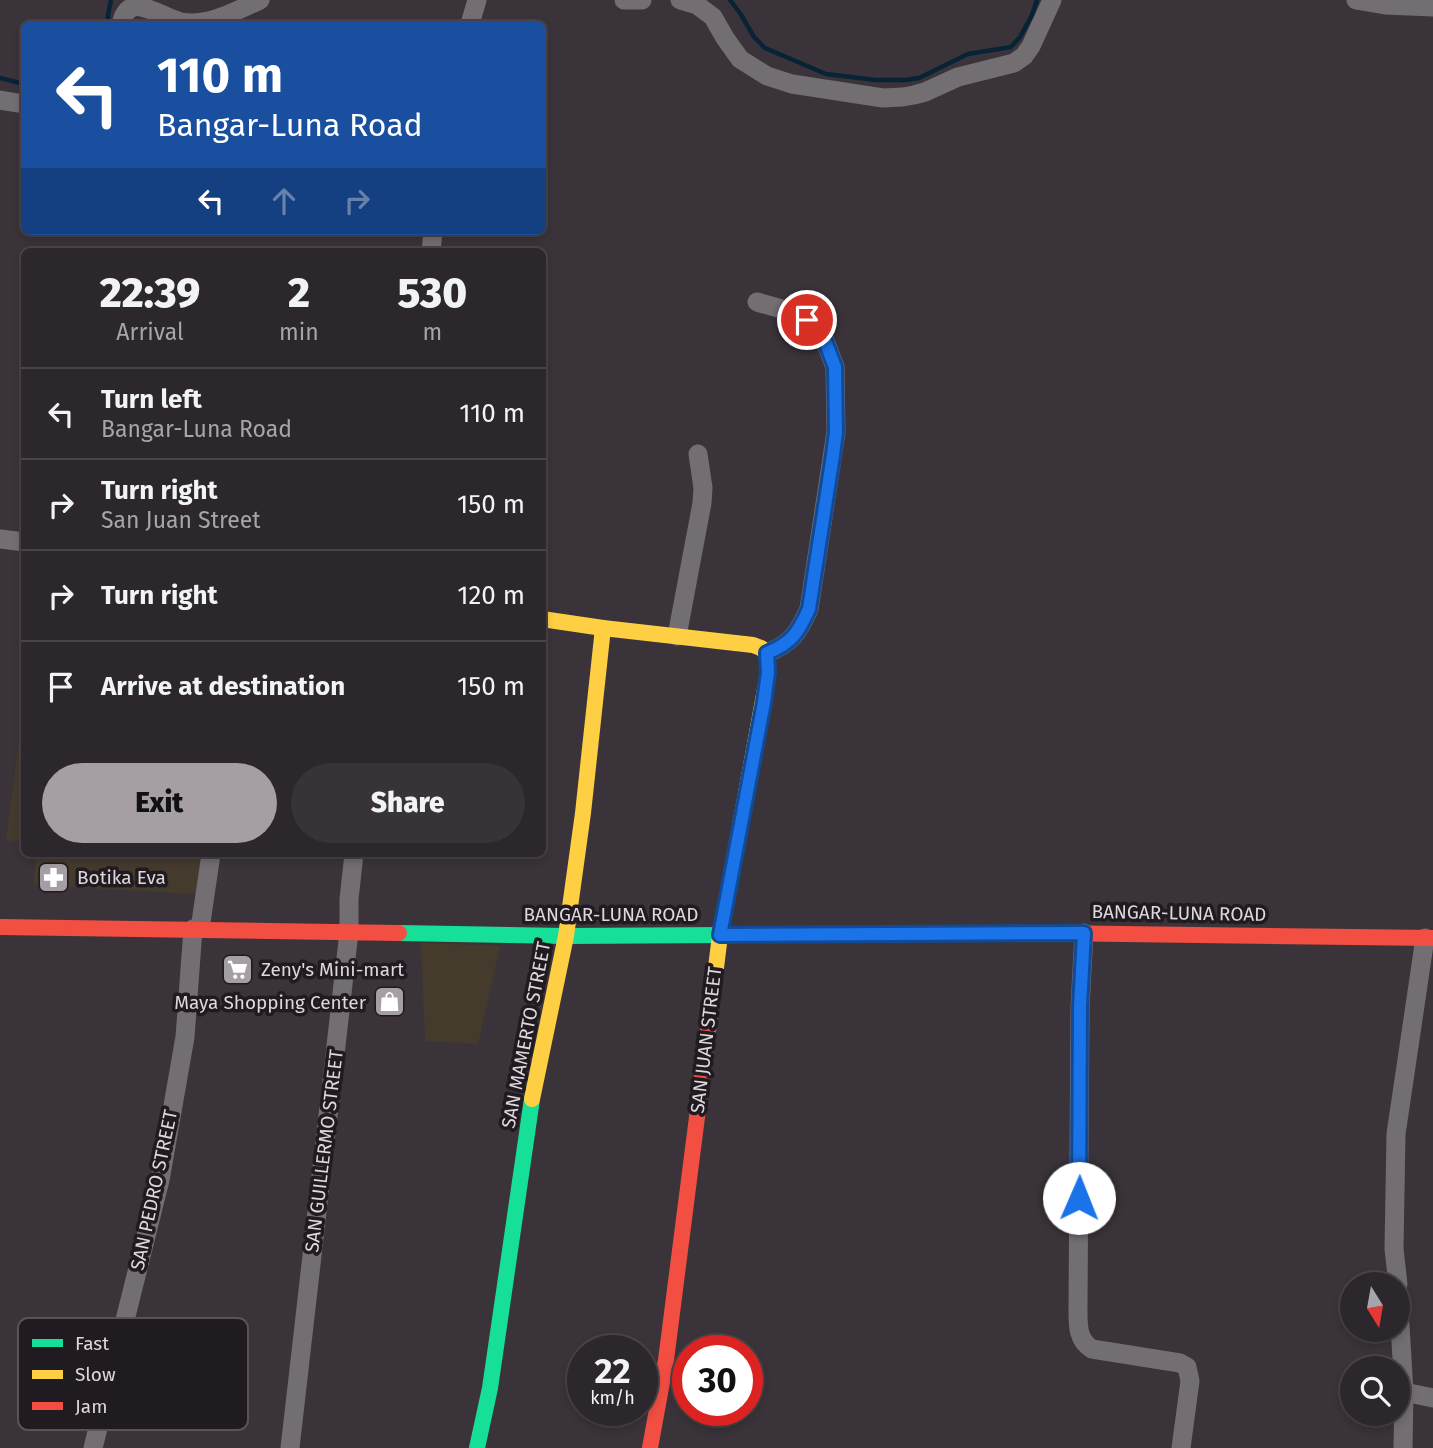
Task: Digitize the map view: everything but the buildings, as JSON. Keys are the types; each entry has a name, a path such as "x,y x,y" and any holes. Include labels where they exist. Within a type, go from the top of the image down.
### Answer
{"street":[{"path":"206,21 260,0"},
{"path":"471,21 477,0"},
{"path":"624,0 642,0"},
{"path":"680,0 697,5 713,17 740,59 766,76 792,84 883,98 925,92 958,77 1014,63 1024,56 1031,46 1052,0"},
{"path":"1356,0 1385,5 1433,7"},
{"path":"122,21 131,8 144,7 178,21"},
{"path":"0,100 21,104"},
{"path":"546,620 753,645 767,653 792,639 800,629 809,609 836,432 835,367 825,341 814,326 799,314 757,302"},
{"path":"677,636 702,503 698,454"},
{"path":"0,540 21,542"},
{"name":"SAN MAMERTO STREET","path":"477,1448 490,1388 531,1105 566,936 583,813 603,628"},
{"name":"SAN JUAN STREET","path":"650,1448 666,1360 720,935 764,702 768,673 767,653"},
{"name":"SAN PEDRO STREET","path":"126,1318 160,1180 185,1037 196,929 210,857"},
{"name":"SAN GUILLERMO STREET","path":"290,1448 349,932 354,857"},
{"name":"BANGAR-LUNA ROAD","path":"0,927 566,936 1084,933 1429,938"},
{"path":"1084,933 1080,1021 1079,1332 1084,1344 1092,1349 1180,1363 1187,1367 1190,1381 1181,1448"},
{"path":"1397,1272 1394,1249 1396,1134 1429,938"},
{"path":"1410,1393 1433,1398"},
{"path":"1403,1426 1403,1448"},
{"name":"SAN PEDRO STREET","path":"93,1448 98,1430"}],"shaded area":[{"path":"21,726 21,842 6,840"},
{"path":"37,857 201,857 196,894 33,885"},
{"path":"421,943 500,946 478,1044 425,1041"}],"waterway":[{"path":"108,21 111,0"},
{"path":"730,0 754,37 765,48 826,74 876,80 919,78 968,54 1011,47 1020,37 1037,0"},
{"path":"0,78 21,83"}],"traffic: fast":[{"path":"399,933 566,936 1048,933"},
{"path":"477,1448 490,1388 532,1099"}],"traffic: slow":[{"path":"546,620 753,645 767,653 768,673 720,935 714,984"},
{"path":"532,1099 566,936 583,813 603,628"}],"traffic: jam":[{"path":"0,927 399,933"},
{"path":"1048,933 1433,938"},
{"path":"650,1448 666,1360 714,984"}],"place":[{"name":"Botika Eva","path":"54,877"},
{"name":"Zeny's Mini-mart","path":"238,969"},
{"name":"Maya Shopping Center","path":"389,1002"}],"route":[{"path":"807,320 825,341 835,367 836,432 833,455 809,609 792,639 767,653 768,673 764,702 720,935 1084,933 1080,1007 1079,1198"}]}
